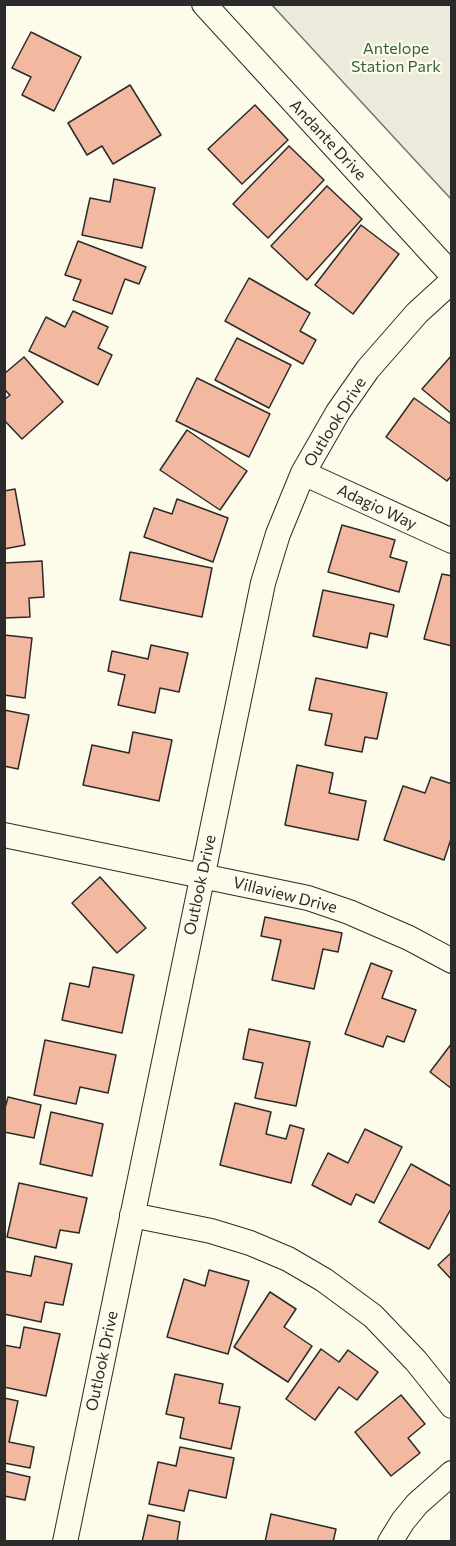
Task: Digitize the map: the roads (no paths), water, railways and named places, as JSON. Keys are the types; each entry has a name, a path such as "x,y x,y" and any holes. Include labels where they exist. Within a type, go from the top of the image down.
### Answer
{"street":[{"name":"Andante Drive","path":"204,4 452,275"},
{"name":"Outlook Drive","path":"65,1542 262,584 278,534 303,473 338,412 368,369 417,314 452,281"},
{"name":"Adagio Way","path":"303,473 452,541"},
{"name":"Villaview Drive","path":"4,835 308,898 349,912 409,938 452,961"},
{"path":"132,1215 211,1231 250,1243 288,1259 324,1280 373,1316 416,1361 452,1406"},
{"path":"390,1542 417,1504 452,1473"}],"park label":[{"name":"Antelope Station Park","path":"396,58"}]}
